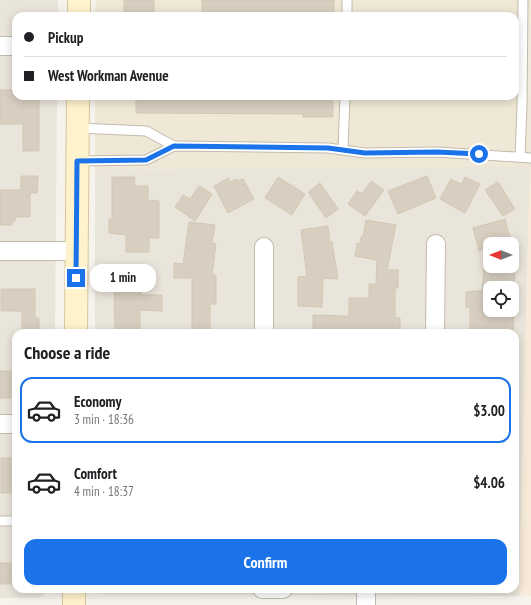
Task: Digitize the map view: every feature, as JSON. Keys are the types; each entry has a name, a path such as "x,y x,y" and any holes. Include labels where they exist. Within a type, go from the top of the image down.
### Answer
{"street":[{"path":"79,0 79,12"},
{"path":"0,46 12,46"},
{"path":"76,329 78,100"},
{"path":"435,329 436,244"},
{"path":"264,247 264,329"},
{"path":"0,251 76,251"},
{"path":"0,424 12,424"},
{"path":"74,593 74,605"},
{"path":"366,593 366,605"}],"lane":[{"path":"347,0 347,12"},
{"path":"520,157 522,105 522,0"},
{"path":"343,150 345,100"},
{"path":"78,128 146,131 174,146"},
{"path":"77,161 146,160 174,146 328,148 365,153 437,152 531,158"},
{"path":"0,521 12,521"}],"shaded area":[{"path":"0,0 58,0 58,12 12,12 12,100 57,100 55,329 12,329 12,593 45,593 39,598 0,598"},
{"path":"96,0 531,0 530,167 95,169 95,100 519,100 519,12 95,12"},
{"path":"531,0 531,167 519,596 102,593 519,593 519,329 95,329 95,169 530,166"},
{"path":"531,167 531,596 519,595"}],"building":[{"path":"124,0 154,0 154,12 124,12"},
{"path":"202,0 334,0 334,12 202,12"},
{"path":"0,90 12,90 12,100 39,100 39,151 23,151 23,124 0,124"},
{"path":"136,100 333,100 333,117 303,117 303,114 136,113"},
{"path":"21,176 38,176 37,193 30,193 30,217 15,217 15,221 12,221 12,225 0,225 0,190 21,190"},
{"path":"427,176 436,198 398,214 388,191"},
{"path":"112,177 135,177 134,186 148,186 148,200 159,201 159,238 149,238 149,252 126,252 126,235 109,233 109,219 112,219"},
{"path":"278,177 305,194 292,215 265,198"},
{"path":"465,177 480,184 465,213 440,199 451,179 461,184"},
{"path":"228,178 230,182 236,179 238,181 243,179 254,199 228,213 214,186"},
{"path":"371,181 384,190 365,216 348,204 357,191 362,194"},
{"path":"498,182 515,209 503,216 485,190"},
{"path":"320,183 338,209 326,218 308,192"},
{"path":"199,186 212,194 195,221 175,207 183,195 190,199"},
{"path":"505,219 510,237 483,237 483,250 479,251 473,228"},
{"path":"366,220 396,225 387,270 398,270 398,288 395,288 395,318 400,318 400,329 313,329 313,315 344,316 344,319 345,316 349,316 349,298 369,298 369,284 376,284 377,260 355,256 357,243 360,244 361,237 363,237"},
{"path":"189,222 215,225 212,243 216,244 212,275 216,275 216,304 210,304 210,329 192,329 192,278 174,278 174,263 183,264"},
{"path":"328,226 338,279 323,278 322,307 298,306 298,277 307,276 301,230"},
{"path":"114,266 135,266 135,281 142,281 141,295 162,295 162,311 140,310 140,329 115,329"},
{"path":"483,273 515,273 515,281 483,281 483,317 513,317 513,329 470,329 470,307 466,307 466,292 482,291"},
{"path":"1,289 35,289 35,318 39,318 39,329 22,329 22,311 1,311"},
{"path":"0,371 12,371 12,396 11,398 0,398"},
{"path":"1,458 12,458 12,493 1,493"},
{"path":"0,563 12,563 12,584 0,584"}],"route":[{"path":"76,278 77,161 146,160 174,146 328,148 365,153 437,152 479,154"}]}
